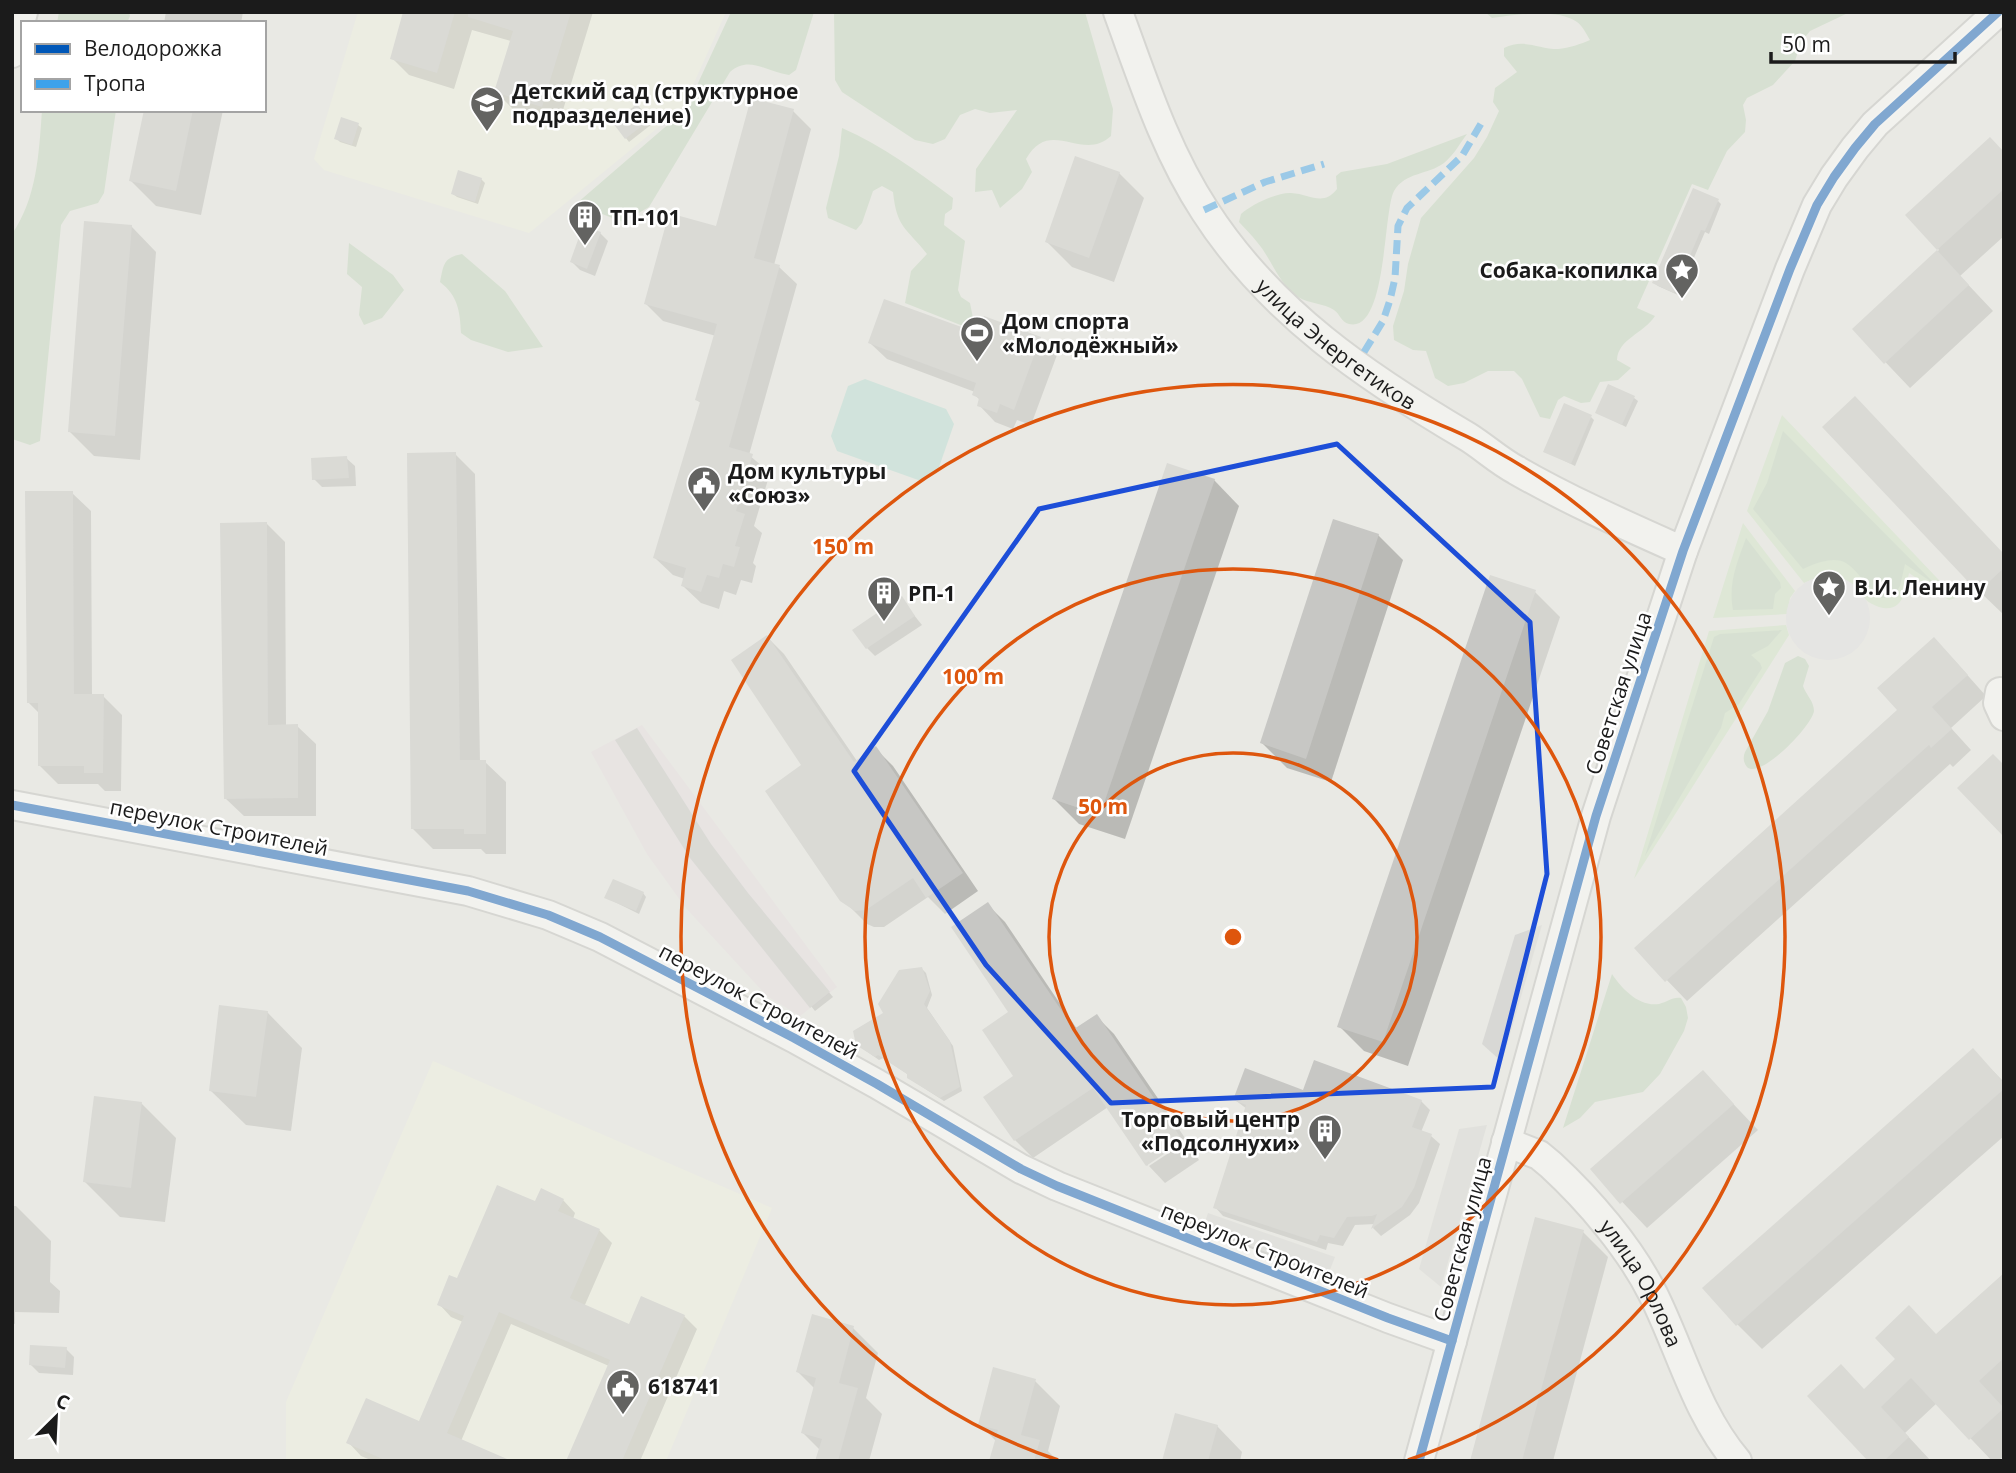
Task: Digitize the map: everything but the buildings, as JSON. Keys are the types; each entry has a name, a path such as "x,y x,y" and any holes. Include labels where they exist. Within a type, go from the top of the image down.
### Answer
{"street":[{"path":"12,53 23,12"},
{"name":"улица Энергетиков","path":"1118,12 1157,120 1176,160 1204,210 1232,250 1278,300 1354,366 1513,469 1683,551"},
{"name":"Советская улица","path":"1419,1461 1595,816 1683,551 1790,269 1817,205 1834,177 1875,124 1998,12"},
{"name":"переулок Строителей","path":"12,805 468,891 548,915 600,937 794,1038 1020,1169 1375,1313 1452,1341"},
{"name":"улица Орлова","path":"1506,1142 1539,1155 1551,1165 1627,1251 1655,1297 1700,1402 1737,1461"}],"highlighted area":[{"path":"1337,444 1530,622 1547,874 1493,1087 1111,1103 986,965 854,771 1039,509"}],"shaded area":[{"name":"Детский сад (структурное подразделение)","path":"358,12 726,12 683,107 529,233 324,170 314,159"},
{"path":"865,379 946,409 954,424 937,473 921,481 837,451 831,436 848,386"},
{"path":"1828,576 1844,579 1858,588 1867,602 1870,618 1867,634 1858,648 1844,657 1828,660 1812,657 1798,648 1789,634 1786,618 1789,602 1798,588 1812,579"},
{"path":"642,725 837,987 800,1016 767,996 685,907 647,854 591,752"},
{"path":"1542,925 1502,1062 1482,1044 1515,935"},
{"path":"433,1061 772,1208 666,1461 286,1461 286,1402"},
{"path":"1487,1125 1441,1287 1419,1269 1459,1129"},
{"path":"1208,1213 1335,1257 1325,1283 1201,1233"}],"green space":[{"path":"59,12 129,12 130,16 128,21 57,21"},
{"path":"731,12 814,12 796,70 789,75 744,65 730,72 649,207 623,222 576,204 686,109"},
{"path":"834,12 1085,12 1113,109 1111,136 1100,143 1089,145 1056,140 1045,141 1035,147 1026,159 1032,172 1022,189 1000,208 992,190 975,192 976,169 1017,110 990,113 975,109 960,115 945,139 933,144 915,140 842,92 835,80"},
{"path":"1485,12 1850,12 1810,31 1801,42 1795,61 1773,85 1747,98 1743,105 1745,132 1727,151 1708,190 1692,184 1637,308 1655,316 1626,342 1618,353 1617,360 1631,368 1618,380 1600,382 1590,402 1581,403 1564,396 1558,400 1550,419 1540,417 1522,379 1514,371 1488,371 1464,383 1448,386 1435,378 1426,351 1413,350 1394,340 1393,326 1421,218 1474,158 1499,111 1493,102 1495,88 1517,72 1504,56 1504,48 1525,44 1558,49 1590,40 1579,23 1558,15 1492,18"},
{"path":"42,112 116,112 104,193 98,203 70,211 61,225 40,441 30,445 12,439 12,234 27,205 38,159"},
{"path":"842,128 886,151 953,198 952,209 945,214 944,225 965,241 958,290 961,297 970,303 973,318 968,328 905,303 911,271 927,254 900,221 893,192 882,186 873,191 862,223 856,230 828,218 826,208 839,156"},
{"path":"1467,134 1444,163 1404,180 1394,191 1377,291 1371,310 1361,322 1346,323 1330,308 1302,299 1292,292 1253,237 1239,222 1245,210 1272,197 1291,193 1316,198 1327,197 1337,189 1336,176 1341,172 1387,164"},
{"path":"349,243 393,275 404,290 382,318 364,325 359,315 362,287 347,274"},
{"path":"462,254 505,291 543,347 508,352 471,340 461,333 457,304 440,282 445,263"},
{"path":"1782,415 1956,598 1949,600 1909,573 1902,599 1894,607 1887,608 1870,603 1852,584 1840,578 1825,577 1804,583 1747,511"},
{"path":"1783,431 1936,585 1905,564 1900,586 1893,597 1882,598 1856,571 1841,561 1832,560 1803,569 1753,509 1767,483"},
{"path":"1743,523 1795,591 1790,598 1787,614 1713,618"},
{"path":"1746,538 1780,582 1781,588 1775,594 1773,609 1733,610 1733,582"},
{"path":"1786,625 1789,635 1634,879 1709,631"},
{"path":"1782,630 1768,646 1751,655 1762,668 1739,704 1725,713 1721,728 1645,856 1714,637 1720,634"},
{"path":"1798,656 1805,659 1809,666 1803,686 1814,707 1811,718 1785,750 1763,766 1754,769 1747,767 1745,752 1768,711 1785,663"},
{"path":"1612,974 1626,991 1645,1003 1659,1004 1681,998 1688,1018 1684,1031 1660,1074 1643,1092 1595,1102 1580,1118 1563,1128"}],"marked path":[{"path":"1364,352 1383,321 1390,300 1395,278 1398,226 1407,208 1462,156 1482,122"},
{"path":"1204,210 1265,182 1324,164"}],"cycle path":[{"path":"1419,1461 1596,816 1683,551 1790,269 1817,205 1855,148 1875,124 1998,12"},
{"path":"12,805 468,891 548,915 600,937 794,1038 1021,1169 1057,1186 1452,1341"}],"place":[{"name":"Детский сад (структурное подразделение)","path":"487,133"},
{"name":"ТП-101","path":"585,247"},
{"name":"Собака-копилка","path":"1682,300"},
{"name":"Дом спорта «Молодёжный»","path":"977,363"},
{"name":"Дом культуры «Союз»","path":"704,513"},
{"name":"В.И. Ленину","path":"1829,617"},
{"name":"РП-1","path":"884,623"},
{"name":"Торговый центр «Подсолнухи»","path":"1325,1161"},
{"name":"618741","path":"623,1416"}]}
